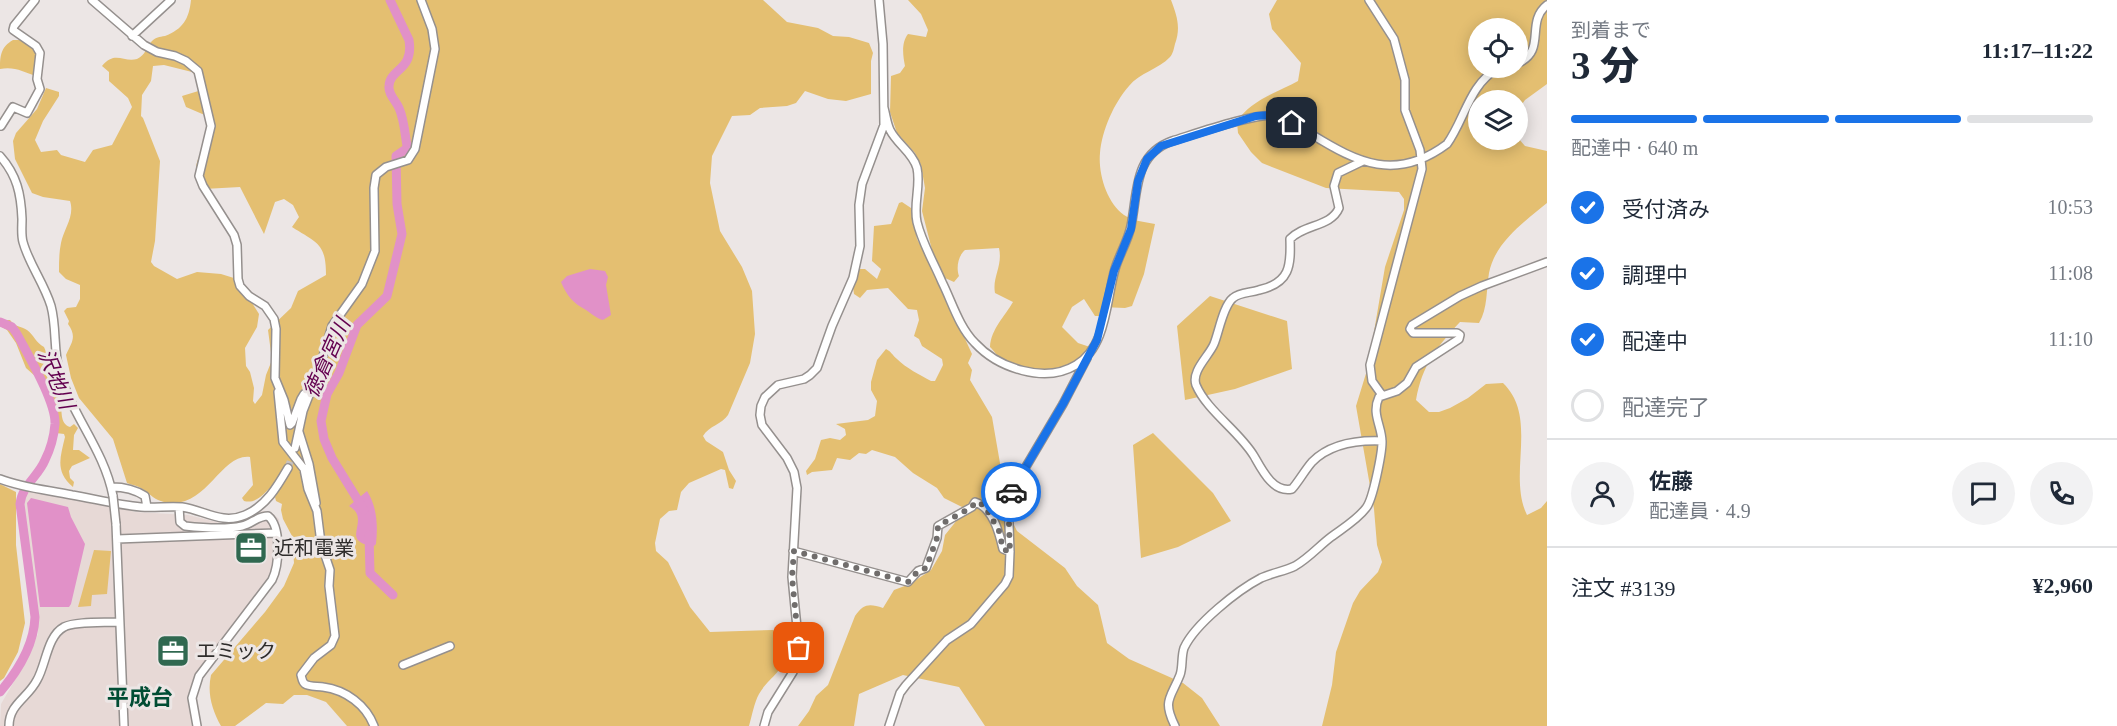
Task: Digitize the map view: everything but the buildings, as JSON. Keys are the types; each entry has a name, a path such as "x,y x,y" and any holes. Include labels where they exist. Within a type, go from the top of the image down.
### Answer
{"street":[{"path":"3,127 14,107 27,113 39,89 37,79 40,53 36,46 13,30 35,0"},
{"path":"92,0 144,45 157,52 186,61 198,71 211,126 199,176 202,186 234,235 237,245 240,286 249,296 265,306 274,319 276,329 274,368 284,442 304,469 308,489 317,512"},
{"path":"132,36 171,0"},
{"path":"295,448 309,395 332,326 362,284 373,257 376,244 374,188 376,175 386,167 408,160 415,149 435,49 432,29 421,0"},
{"path":"764,726 768,712 794,672 798,658 792,577 797,488 794,472 787,458 762,424 761,406 765,397 778,385 810,375 817,368 853,278 860,246 860,195 885,125 883,44 879,0"},
{"path":"1370,0 1394,39 1405,80 1405,110 1420,150 1422,169 1370,365 1372,381 1382,395"},
{"path":"1528,57 1532,55 1536,23 1547,5"},
{"path":"890,726 900,693 906,685 947,640 971,624 1005,584 1009,576 1008,496 1063,404 1097,340 1114,271 1131,229 1142,169 1147,159 1161,146 1256,116 1274,115 1292,123 1339,152 1376,164 1399,165 1421,158 1447,144 1476,88 1485,78"},
{"path":"885,108 889,129 916,165 918,184 915,210 924,242 964,328 975,343 1003,363 1037,373 1068,369 1077,365 1091,351"},
{"path":"0,156 15,175 18,183 24,243 51,307 60,375 71,402 102,460 112,487 117,540 124,726"},
{"path":"1363,161 1338,173 1334,186 1339,208 1332,219 1296,232 1290,239 1291,262 1287,273 1276,284 1234,296 1228,302 1214,346 1196,374 1195,382 1203,396 1250,450 1262,471 1281,489 1292,489 1312,462 1327,451 1343,444 1382,441"},
{"path":"1175,726 1168,703 1171,691 1180,674 1182,656 1187,644 1198,629 1228,600 1262,577 1296,565 1359,516 1368,506 1373,492 1382,441 1377,423 1377,401 1382,395 1397,391 1407,383 1416,367 1459,339 1460,335 1457,333 1413,333 1410,329 1412,325 1460,296 1547,262"},
{"path":"277,387 284,400 290,425 304,394 309,395"},
{"path":"299,430 309,464 321,543 330,570 330,597 335,636 331,645 304,669 301,675 302,681 304,684 327,687 345,693 364,708 374,726"},
{"path":"0,479 9,483 51,491 147,507 191,508 221,519 245,515 263,503 275,490 288,468"},
{"path":"112,487 140,492 145,496 147,507"},
{"path":"794,551 908,582 918,571 926,568 937,538 938,526 972,507 975,502 984,505 999,531 1003,549 1010,552"},
{"path":"179,507 180,522 185,526 237,527 268,516 275,524 276,533 277,568 272,580 212,658 195,685 192,708 197,726"},
{"path":"117,540 276,533"},
{"path":"9,726 10,713 37,681 57,632 71,625 119,622"},
{"path":"403,665 450,646"}],"shaded area":[{"path":"191,0 763,0 787,22 818,28 833,36 849,37 869,43 873,53 871,94 846,101 828,99 805,91 796,103 760,108 750,115 732,116 712,156 710,183 720,231 742,267 752,291 755,334 750,363 728,415 703,436 706,441 723,452 729,470 736,481 733,489 729,488 725,470 721,469 689,483 681,492 677,510 669,511 660,519 655,543 656,551 668,562 690,607 710,632 773,630 782,638 784,657 782,664 759,694 749,726 347,726 326,702 307,695 294,695 283,704 266,703 235,726 221,726 211,701 211,675 265,612 284,586 294,563 292,536 283,519 282,504 276,501 275,497 279,490 273,485 257,499 244,501 242,498 253,485 250,457 239,458 202,491 191,499 179,503 161,501 127,483 113,439 79,398 71,378 66,355 73,336 64,311 67,308 76,307 80,299 80,285 66,279 59,272 59,253 71,212 70,201 32,193 15,159 13,141 16,133 37,109 46,88 59,92 59,96 43,121 35,140 41,152 57,150 61,155 85,162 93,150 112,145 132,107 128,98 109,81 109,72 102,66 115,58 132,60 140,57 153,40 181,27","holes":["164,65 192,72 205,85 205,89 182,96 186,107 207,116 209,133 196,166 204,189 240,187 264,234 275,202 284,199 293,205 299,217 292,227 318,245 326,264 326,275 298,291 291,308 268,330 272,360 262,395 255,404 253,401 254,388 246,366 245,348 257,327 259,314 237,279 221,274 197,272 177,279 151,262 155,241 160,161 141,116 142,95 151,81 153,66"]},
{"path":"908,0 1171,0 1178,27 1172,54 1160,65 1133,82 1124,93 1106,126 1100,153 1102,179 1108,196 1118,210 1127,217 1155,224 1144,274 1132,306 1102,307 1099,316 1095,316 1084,299 1072,307 1062,327 1078,343 1090,347 1083,356 1063,367 1037,369 1013,365 1003,360 990,347 996,329 1013,302 995,293 994,287 1000,260 999,248 965,250 958,262 959,276 954,282 945,278 932,250 922,211 925,188 921,165 915,153 897,133 890,112 891,76 900,73 905,66 904,41 908,34 926,37 928,30 921,14"},
{"path":"1277,0 1547,0 1547,84 1528,98 1528,90 1468,90 1468,150 1528,150 1528,147 1547,151 1547,203 1512,234 1497,252 1489,273 1485,305 1479,323 1460,322 1444,340 1426,367 1416,400 1429,412 1439,412 1468,398 1486,384 1503,383 1514,397 1521,429 1520,482 1527,515 1541,508 1547,501 1547,726 1322,726 1332,685 1336,652 1353,603 1360,591 1378,572 1382,562 1377,545 1374,509 1356,406 1368,367 1385,267 1404,210 1404,199 1399,192 1326,188 1262,163 1251,152 1238,133 1237,122 1256,103 1298,81 1301,63 1272,29 1269,14"},
{"path":"13,40 20,40 37,49 36,76 14,69 0,69 2,52"},
{"path":"902,202 911,208 917,239 972,354 968,363 972,370 970,380 992,417 1009,515 1017,531 1065,568 1077,586 1098,605 1107,643 1129,659 1183,683 1202,698 1220,726 985,726 959,687 903,675 859,694 854,726 798,726 816,696 828,685 858,612 868,606 883,608 894,590 910,584 931,570 942,551 945,535 961,515 962,507 944,498 937,488 913,473 895,457 872,450 866,454 859,453 850,460 837,458 832,470 812,472 807,475 806,471 815,459 821,440 830,438 840,440 846,435 845,429 836,424 868,420 875,416 877,401 871,390 871,382 877,360 886,349 913,371 931,381 935,381 943,365 942,359 922,346 919,339 914,336 919,320 917,310 908,309 888,288 867,290 860,298 854,294 853,287 859,269 865,269 877,279 881,269 872,261 874,226 891,224 899,203"},
{"path":"590,269 605,271 608,277 606,285 611,315 603,320 574,302 561,282 567,276"},
{"path":"1210,296 1287,321 1292,369 1235,389 1185,400 1177,326"},
{"path":"1,320 10,320 27,330 44,347 47,376 59,399 64,423 70,427 74,424 78,428 74,435 73,450 79,450 90,458 72,466 69,471 70,478 74,482 73,487 63,476 61,470 65,437 64,434 56,433 56,410 35,376 26,368 16,343 7,330 0,326"},
{"path":"1153,433 1213,493 1231,521 1178,547 1141,558 1133,445"},
{"path":"0,484 16,492 16,545 25,623 18,652 4,678 0,681"},
{"path":"27,491 95,502 134,512 188,515 225,524 246,521 262,511 271,512 279,519 282,562 279,576 199,684 196,707 201,726 0,726 1,704 26,661 38,634 22,502"},
{"path":"367,491 373,503 377,523 377,537 374,546 363,544 358,540 356,535 358,518 349,506"},
{"path":"31,498 68,507 85,544 69,607 40,607 27,503"},
{"path":"94,550 111,551 107,594 92,595 91,606 78,607"}],"waterway":[{"name":"徳倉宮川","path":"364,510 332,458 324,439 321,421 327,394 339,373 357,325 387,296 402,234 397,204 396,156 407,146 402,117 389,86 390,80 408,58 410,50 409,40 390,0"},
{"name":"沢地川","path":"0,322 12,327 28,354 46,391 55,424 47,456 24,491 20,504 35,617 32,638 24,658 0,692"},
{"name":"徳倉宮川","path":"369,535 370,573 393,595"}],"tunnel":[{"path":"288,468 294,450"}],"way so far":[{"path":"799,648 792,577 794,551 856,570 908,582 918,571 926,568 937,538 938,526 972,507 975,502 984,505 999,531 1003,549 1010,552 1008,496 1011,492"}],"place":[{"name":"近和電業","path":"251,548"},
{"name":"エミック","path":"173,651"}],"district":[{"name":"平成台","path":"140,697"}],"route":[{"path":"1011,492 1063,404 1097,340 1114,271 1131,229 1138,181 1147,159 1161,146 1173,141 1256,116 1274,115 1292,123"}]}
